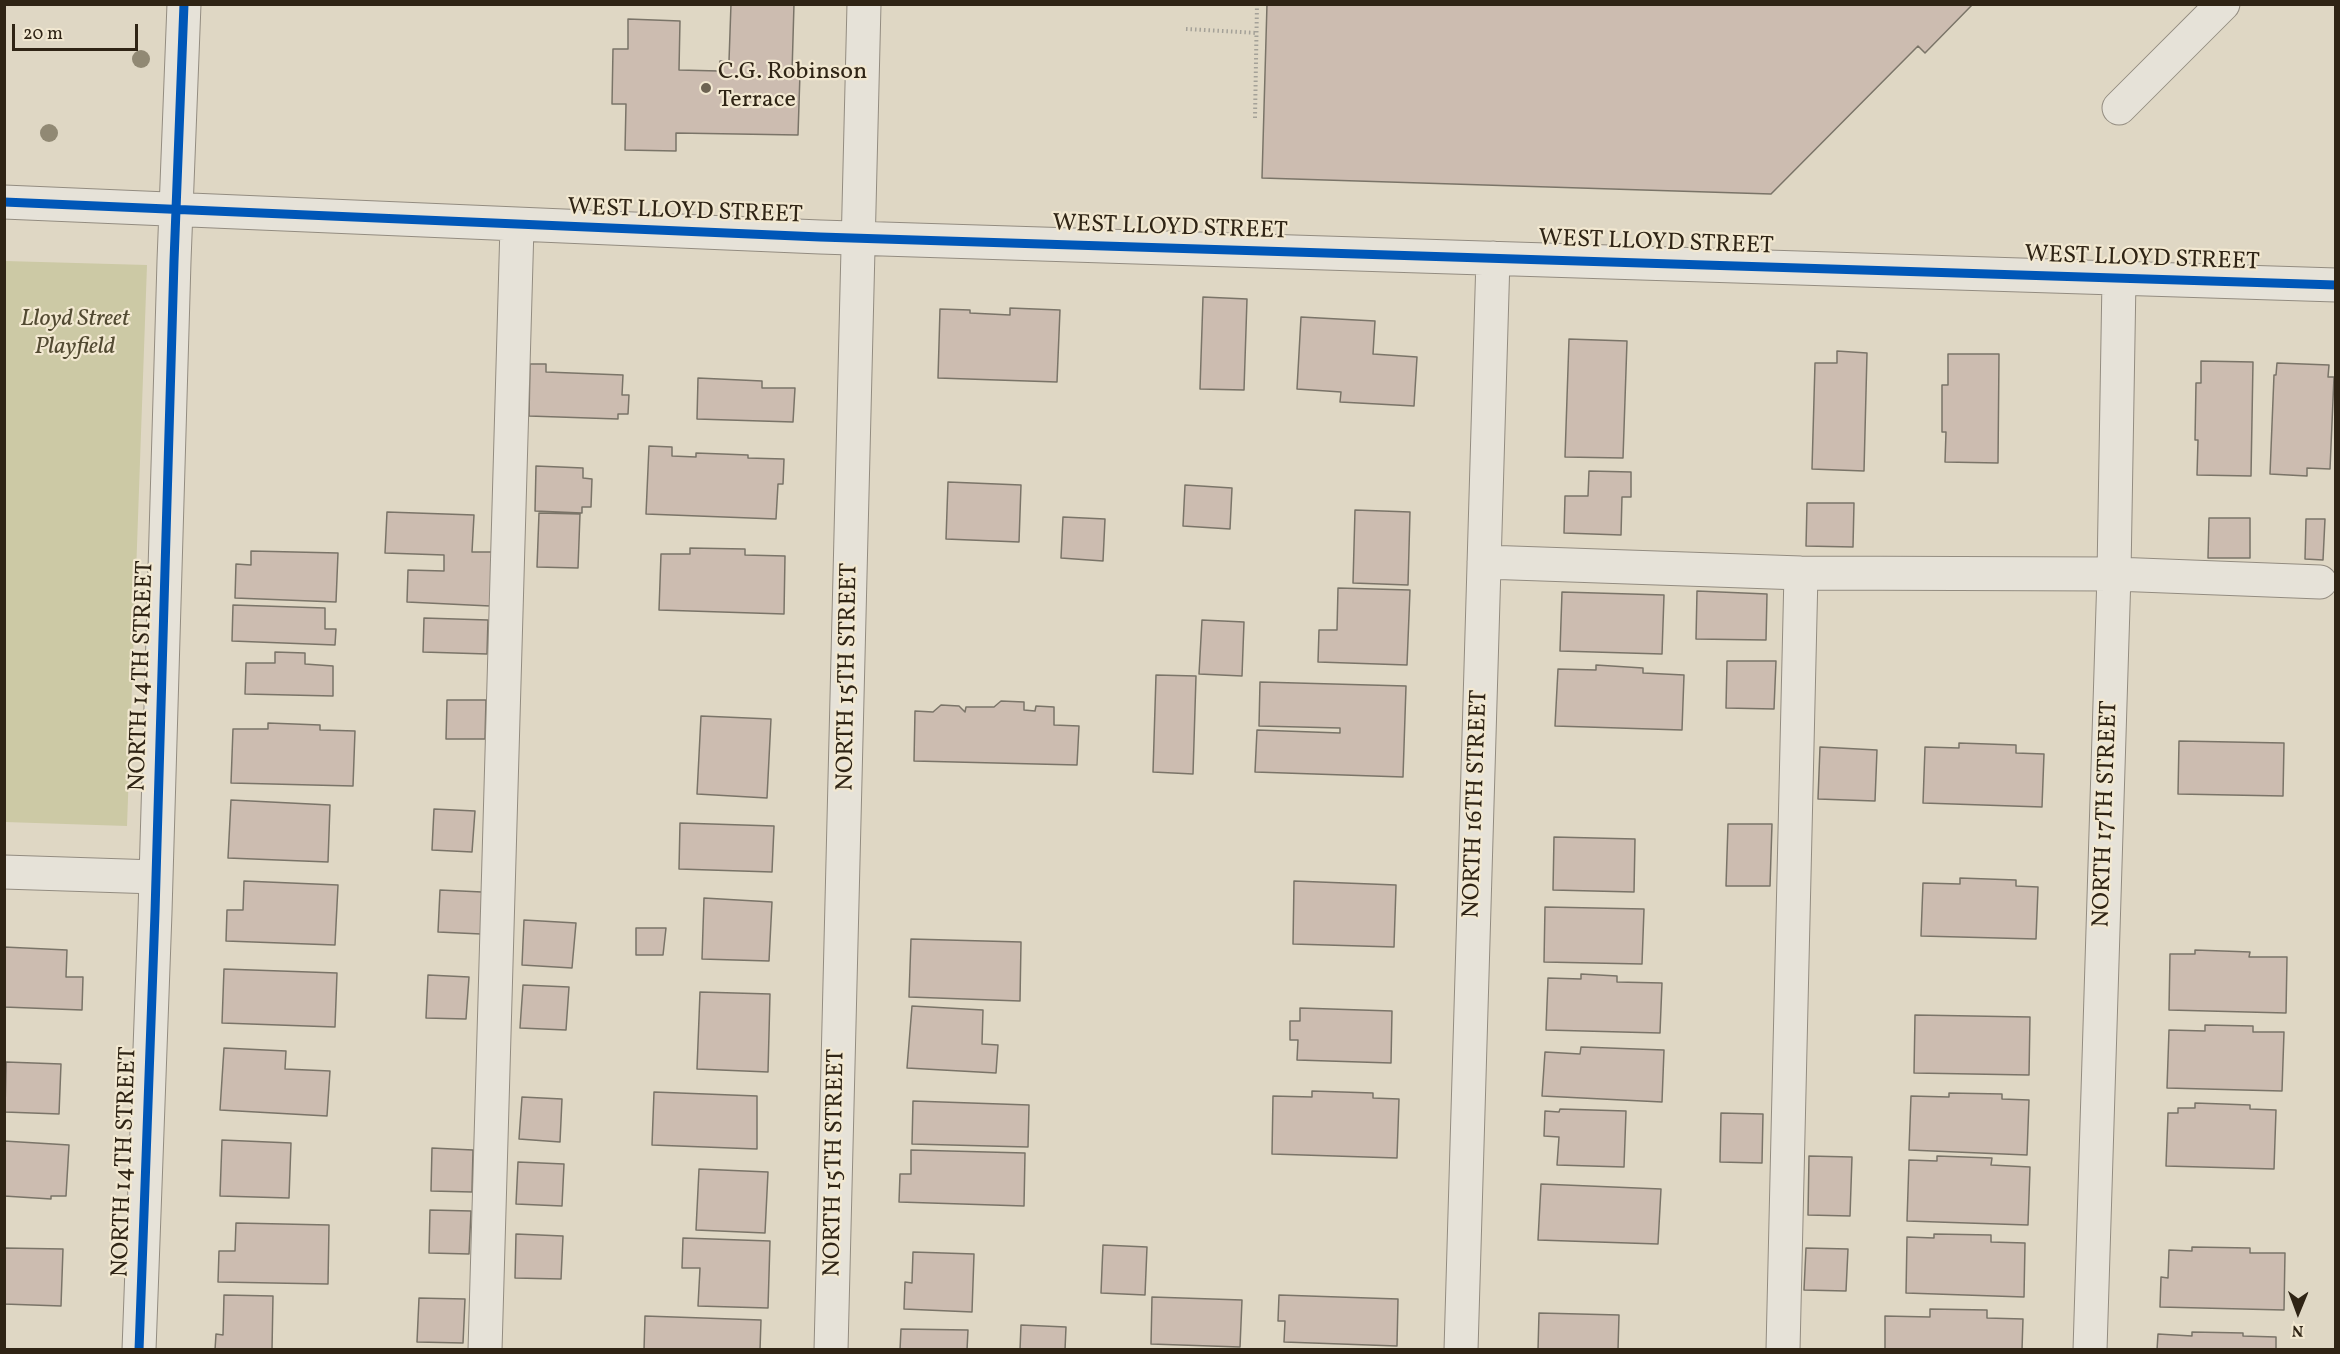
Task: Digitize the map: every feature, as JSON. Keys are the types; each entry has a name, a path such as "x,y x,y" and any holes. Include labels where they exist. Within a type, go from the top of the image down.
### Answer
{"street":[{"name":"NORTH 14TH STREET","path":"139,1350 184,4"},
{"name":"NORTH 15TH STREET","path":"831,1350 864,4"},
{"path":"2119,108 2223,4"},
{"name":"WEST LLOYD STREET","path":"4,202 517,226 860,239 2336,285"},
{"path":"485,1350 517,226"},
{"name":"NORTH 16TH STREET","path":"1461,1350 1493,258"},
{"name":"NORTH 17TH STREET","path":"2090,1350 2114,574 2119,279"},
{"path":"1484,562 1801,573 2114,574 2320,582"},
{"path":"1783,1350 1801,573"},
{"path":"4,872 156,877"}],"path":[{"path":"1255,118 1257,4"},
{"path":"1186,29 1257,33"}],"green space":[{"name":"Lloyd Street Playfield","path":"5,261 147,265 127,826 5,822"}],"building":[{"name":"C.G. Robinson Terrace","path":"731,4 794,4 792,73 800,73 798,135 676,133 676,151 625,150 626,104 612,104 613,49 628,49 628,19 680,21 679,70 719,71 720,61 729,61"},
{"path":"1267,4 1973,4 1925,53 1918,46 1771,194 1262,178"},
{"path":"1203,297 1247,299 1244,390 1200,389"},
{"path":"1010,308 1060,310 1057,382 938,378 940,309 1010,315"},
{"path":"1301,317 1375,321 1373,354 1417,357 1414,406 1340,402 1341,392 1297,389"},
{"path":"1569,339 1627,341 1623,458 1565,457"},
{"path":"1837,351 1867,353 1864,471 1812,469 1815,363 1837,363"},
{"path":"1948,354 1999,354 1998,463 1945,462 1946,432 1942,432 1942,385 1948,385"},
{"path":"2201,361 2253,362 2251,476 2197,475 2196,383 2201,383"},
{"path":"2277,363 2329,365 2328,377 2334,377 2330,469 2307,468 2307,476 2270,474 2274,375 2276,375"},
{"path":"530,364 546,364 546,372 623,375 622,395 629,395 628,414 618,414 618,419 529,416"},
{"path":"698,378 762,381 762,388 795,388 793,422 697,419"},
{"path":"649,446 672,447 672,456 696,457 696,453 784,459 783,484 778,484 776,519 646,514"},
{"path":"536,466 583,468 583,478 592,479 591,507 582,507 582,513 535,511"},
{"path":"1589,471 1631,472 1631,497 1622,497 1621,535 1564,533 1565,496 1588,496"},
{"path":"948,482 1021,485 1019,542 946,539"},
{"path":"1185,485 1232,488 1230,529 1183,526"},
{"path":"1807,503 1854,503 1853,547 1806,546"},
{"path":"1355,510 1410,512 1408,585 1353,583"},
{"path":"387,512 474,515 472,552 495,552 490,606 407,602 408,570 444,571 444,555 385,553"},
{"path":"539,513 580,514 578,568 537,567"},
{"path":"1063,517 1105,519 1103,561 1061,558"},
{"path":"2209,518 2250,518 2250,558 2208,558"},
{"path":"2306,519 2325,519 2323,560 2305,559"},
{"path":"690,548 745,549 745,555 785,556 784,614 659,610 661,554 690,554"},
{"path":"251,551 338,553 336,602 235,598 236,564 251,565"},
{"path":"1338,588 1410,590 1407,665 1318,662 1319,630 1337,630"},
{"path":"1697,591 1767,594 1766,640 1696,639"},
{"path":"1562,592 1664,595 1662,654 1560,651"},
{"path":"233,605 325,608 325,629 336,629 335,645 232,641"},
{"path":"424,618 488,620 487,654 423,652"},
{"path":"1202,620 1244,622 1242,676 1199,674"},
{"path":"275,652 305,653 305,664 333,666 333,696 245,694 246,663 275,663"},
{"path":"1727,661 1776,661 1774,709 1726,708"},
{"path":"1596,665 1643,668 1643,673 1684,675 1682,730 1555,726 1558,669 1596,670"},
{"path":"1156,675 1196,676 1193,774 1153,772"},
{"path":"1260,682 1406,686 1403,777 1255,772 1257,730 1340,733 1340,728 1259,726"},
{"path":"447,700 486,700 485,739 446,739"},
{"path":"1001,701 1024,702 1024,710 1035,711 1036,706 1054,707 1054,725 1079,726 1077,765 914,761 915,711 933,712 941,705 959,706 965,712 966,707 994,707"},
{"path":"701,716 771,719 767,798 697,794"},
{"path":"268,723 320,725 320,730 355,731 353,786 231,783 233,729 268,729"},
{"path":"2179,741 2284,743 2283,796 2178,794"},
{"path":"1959,743 2016,745 2016,753 2044,754 2042,807 1923,803 1925,747 1959,748"},
{"path":"1820,747 1877,750 1875,801 1818,799"},
{"path":"231,800 330,805 328,862 228,858"},
{"path":"434,809 475,811 472,852 432,850"},
{"path":"680,823 774,826 772,872 679,869"},
{"path":"1728,824 1772,824 1770,886 1726,886"},
{"path":"1554,837 1635,839 1634,892 1553,890"},
{"path":"1960,878 2016,880 2016,886 2038,887 2036,939 1921,936 1923,883 1960,884"},
{"path":"244,881 338,885 335,945 226,941 227,910 243,910"},
{"path":"1294,881 1396,885 1394,947 1293,944"},
{"path":"440,890 482,892 481,934 438,932"},
{"path":"704,898 772,902 769,961 702,959"},
{"path":"1545,907 1644,909 1642,964 1544,962"},
{"path":"524,920 576,923 572,968 522,965"},
{"path":"636,928 666,928 663,955 636,955"},
{"path":"911,939 1021,942 1020,1001 909,997"},
{"path":"4,947 67,950 66,977 83,977 82,1010 4,1007"},
{"path":"2195,950 2250,952 2249,957 2287,957 2286,1013 2169,1010 2170,954 2195,954"},
{"path":"224,969 337,973 335,1027 222,1023"},
{"path":"1581,974 1617,976 1617,982 1662,983 1660,1033 1546,1030 1548,978 1581,979"},
{"path":"428,975 469,977 466,1019 426,1018"},
{"path":"523,985 569,987 566,1030 520,1028"},
{"path":"700,992 770,994 768,1072 697,1069"},
{"path":"912,1006 983,1010 982,1044 998,1045 996,1073 907,1068"},
{"path":"1300,1008 1392,1011 1391,1063 1297,1060 1298,1040 1290,1040 1290,1021 1300,1021"},
{"path":"1915,1015 2030,1017 2029,1075 1914,1073"},
{"path":"2205,1025 2253,1026 2253,1032 2284,1032 2282,1091 2167,1088 2169,1030 2205,1031"},
{"path":"1581,1047 1664,1050 1662,1102 1542,1096 1545,1052 1580,1054"},
{"path":"224,1048 286,1051 285,1069 330,1071 327,1116 220,1110"},
{"path":"6,1062 61,1064 59,1114 5,1112"},
{"path":"1312,1091 1373,1093 1373,1098 1399,1099 1397,1158 1272,1154 1273,1096 1312,1097"},
{"path":"654,1092 757,1096 757,1149 652,1145"},
{"path":"1949,1093 2002,1094 2002,1099 2029,1100 2027,1155 1909,1150 1911,1096 1949,1097"},
{"path":"522,1097 562,1099 560,1142 519,1139"},
{"path":"913,1101 1029,1105 1028,1147 912,1144"},
{"path":"2195,1103 2250,1105 2250,1109 2276,1110 2274,1169 2166,1166 2168,1113 2178,1113 2178,1108 2195,1108"},
{"path":"1560,1109 1626,1111 1624,1167 1557,1165 1559,1137 1544,1136 1545,1111 1559,1112"},
{"path":"1721,1113 1763,1114 1762,1163 1720,1162"},
{"path":"222,1140 291,1143 289,1198 220,1196"},
{"path":"4,1141 69,1145 66,1196 51,1196 51,1199 4,1196"},
{"path":"432,1148 473,1150 472,1192 431,1191"},
{"path":"911,1150 1025,1153 1024,1206 899,1202 900,1174 911,1174"},
{"path":"1809,1156 1852,1157 1850,1216 1808,1215"},
{"path":"1937,1156 1992,1158 1991,1165 2030,1167 2028,1225 1907,1221 1909,1160 1937,1161"},
{"path":"518,1162 564,1164 562,1206 516,1204"},
{"path":"699,1169 768,1172 765,1233 696,1230"},
{"path":"1541,1184 1661,1189 1658,1244 1538,1240"},
{"path":"430,1210 471,1211 469,1254 429,1253"},
{"path":"236,1223 329,1225 328,1284 218,1282 219,1251 235,1251"},
{"path":"516,1234 563,1236 561,1279 515,1278"},
{"path":"1934,1234 1991,1235 1991,1242 2025,1243 2024,1297 1906,1293 1907,1237 1934,1238"},
{"path":"683,1238 770,1241 768,1308 698,1306 700,1268 682,1268"},
{"path":"1103,1245 1147,1247 1145,1295 1101,1293"},
{"path":"2192,1247 2250,1248 2250,1253 2285,1253 2284,1310 2160,1307 2161,1277 2168,1278 2169,1250 2192,1251"},
{"path":"4,1248 63,1249 61,1306 4,1304"},
{"path":"1806,1248 1848,1249 1846,1291 1804,1290"},
{"path":"913,1252 974,1254 972,1312 904,1309 905,1282 912,1283"},
{"path":"224,1295 273,1296 272,1350 215,1350 216,1334 223,1335"},
{"path":"1279,1295 1398,1299 1397,1346 1284,1342 1285,1321 1278,1321"},
{"path":"1152,1297 1242,1300 1240,1347 1151,1344"},
{"path":"419,1298 465,1299 463,1343 417,1342"},
{"path":"1930,1309 1987,1310 1987,1318 2023,1319 2022,1350 1885,1350 1885,1316 1930,1317"},
{"path":"1539,1313 1619,1315 1618,1350 1538,1350"},
{"path":"645,1316 761,1320 760,1350 644,1350"},
{"path":"1021,1325 1066,1327 1065,1350 1020,1350"},
{"path":"901,1329 968,1330 967,1350 900,1350"},
{"path":"2192,1332 2243,1333 2243,1336 2276,1337 2276,1350 2157,1350 2158,1334 2192,1336"}],"cycle path":[{"path":"139,1350 184,4"},
{"path":"4,202 820,237 2336,285"}],"place":[{"name":"C.G. Robinson Terrace","path":"706,88"}]}
